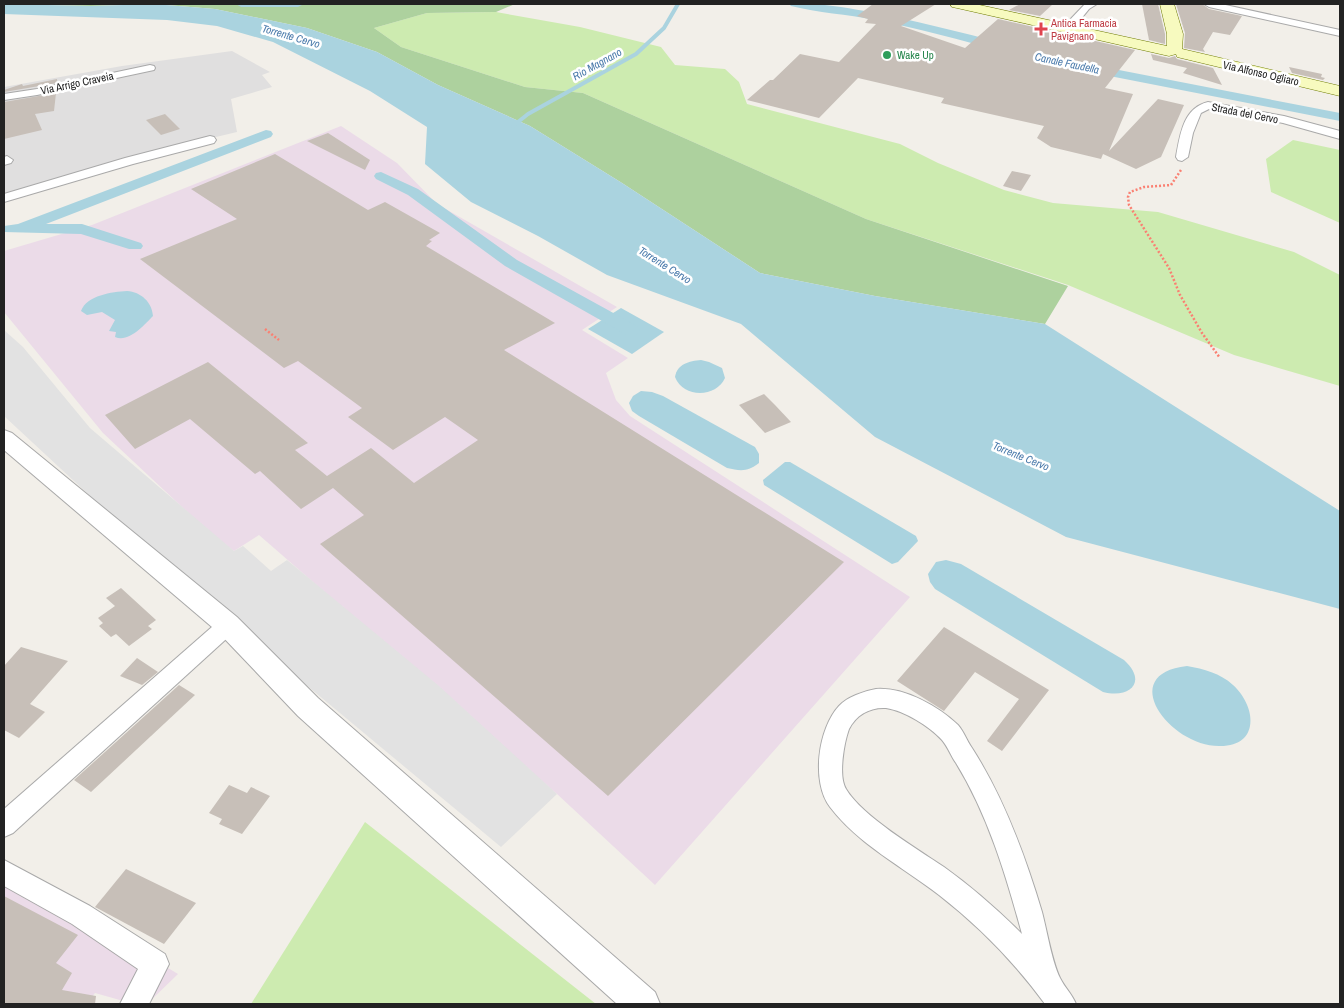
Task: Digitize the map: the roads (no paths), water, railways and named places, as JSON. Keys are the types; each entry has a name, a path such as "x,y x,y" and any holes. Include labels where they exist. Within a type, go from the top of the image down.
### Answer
{"main road":[{"name":"Via Alfonso Ogliaro","path":"957,4 1176,51 1340,91"},
{"path":"1167,4 1175,34 1176,51"}],"street":[{"path":"1068,28 1086,7 1092,4"},
{"path":"1209,4 1340,32"},
{"name":"Via Arrigo Craveia","path":"4,97 37,92 150,68"},
{"name":"Strada del Cervo","path":"1182,157 1187,133 1196,111 1208,105 1284,120 1340,135"},
{"path":"4,198 129,161 210,140"},
{"path":"4,438 228,626 308,707 643,1004"},
{"path":"4,825 228,626"},
{"path":"873,698 903,702 924,714 950,733 976,776 1001,832 1028,908 1055,994 998,929 949,886 854,815 836,795 830,769 835,735 849,710 873,698"},
{"path":"4,872 81,916 155,964 134,1004"}],"water":[{"name":"Torrente Cervo","path":"4,4 91,6 154,4 215,9 307,28 377,52 438,85 530,126 622,183 760,273 875,296 1045,324 1340,511 1340,609 1066,537 875,437 741,324 607,275 538,236 471,202 425,164 427,127 370,91 273,42 217,26 167,20 4,14"},
{"path":"127,291 137,293 145,299 150,306 153,316 141,328 126,338 115,337 116,332 109,331 115,320 102,312 87,315 81,311 94,298"},
{"path":"621,308 664,332 632,354 588,329"},
{"path":"701,360 722,368 725,378 721,385 715,389 700,393 692,392 679,384 675,377 676,373 684,364"},
{"path":"641,391 663,396 755,447 759,454 759,463 744,470 727,468 639,416 632,411 629,403 633,396"},
{"path":"785,462 790,462 916,536 918,541 898,562 892,564 764,485 763,480"},
{"path":"946,560 961,564 1124,660 1135,675 1133,687 1121,693 1103,692 935,589 930,582 928,574 936,562"},
{"path":"1187,666 1206,670 1217,675 1228,681 1241,694 1250,714 1248,733 1242,740 1232,745 1219,746 1201,743 1183,735 1168,723 1158,709 1153,695 1155,682 1166,672"}],"waterway":[{"name":"Canale Faudella","path":"241,4 298,4"},
{"name":"Rio Magnano","path":"513,126 528,114 636,54 664,28 678,4"},
{"name":"Canale Faudella","path":"795,4 893,20 1002,47"},
{"name":"Canale Faudella","path":"1088,68 1340,117"},
{"path":"9,229 20,229 266,134"},
{"path":"381,176 413,192 511,263 631,330"},
{"path":"33,229 82,229 135,246"}],"place":[{"name":"Antica Farmacia Pavignano","path":"1041,29"},
{"name":"Wake Up","path":"887,55"}]}
